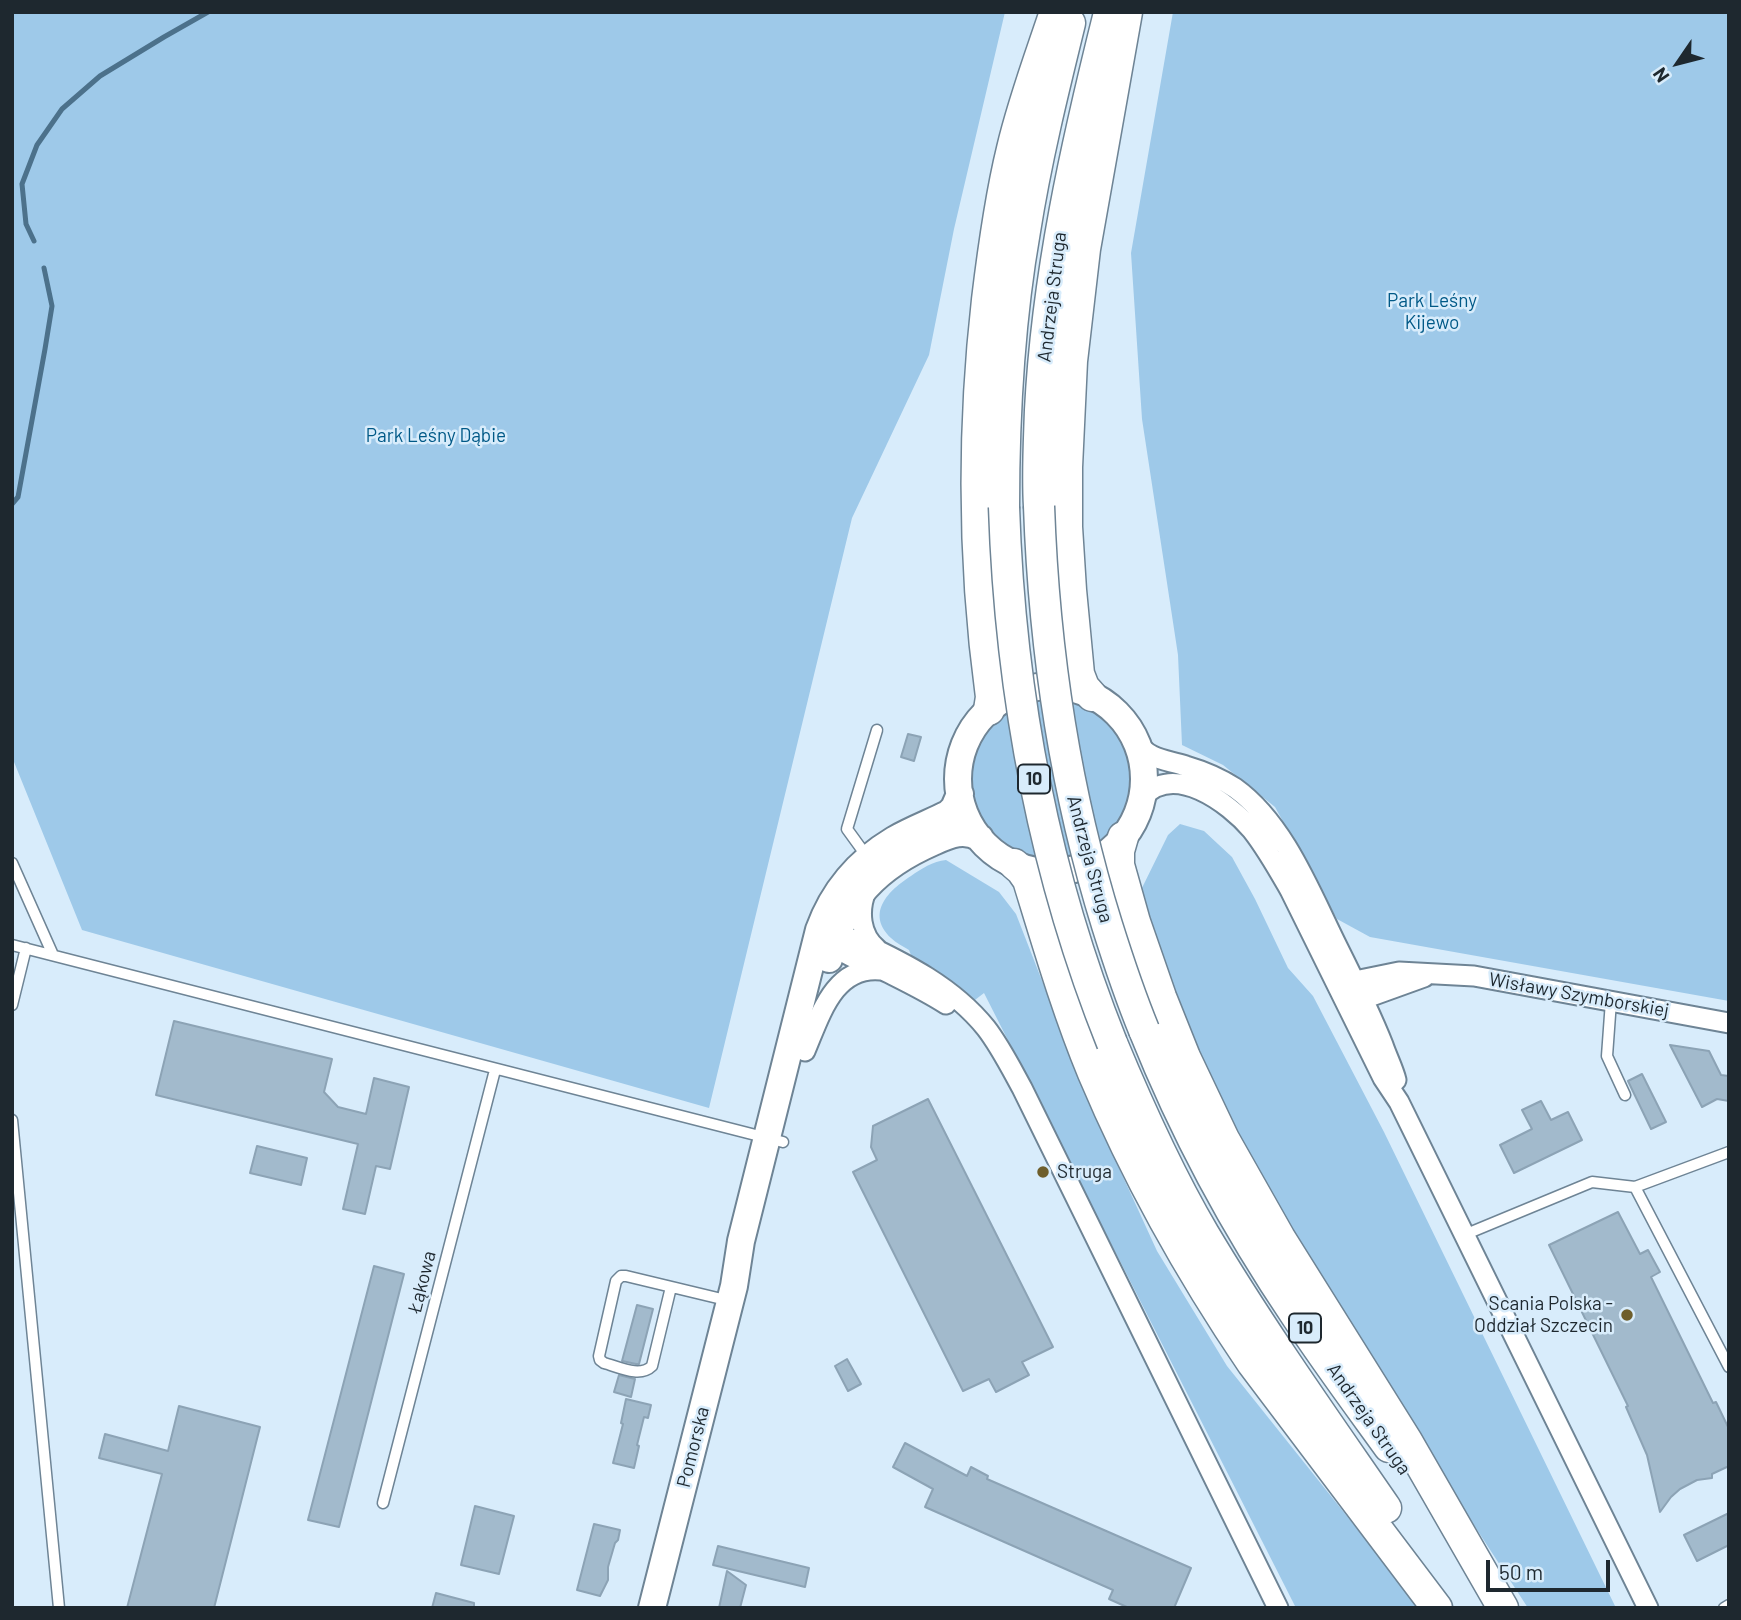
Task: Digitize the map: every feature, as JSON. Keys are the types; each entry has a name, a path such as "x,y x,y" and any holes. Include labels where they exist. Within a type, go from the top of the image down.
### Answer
{"main road":[{"path":"989,710 991,697 981,615 977,547 976,470 982,345 992,258 1012,149 1055,12"},
{"name":"Andrzeja Struga","path":"1072,12 1024,232 1006,387 1004,507 1013,649 1035,787 1056,877 1112,1043 1152,1135 1209,1242 1241,1295 1454,1608"},
{"name":"Andrzeja Struga","path":"1110,12 1066,199 1053,275 1041,387 1039,506 1047,644 1075,806 1097,892 1127,985 1171,1094 1203,1160 1296,1316 1405,1469 1496,1608"},
{"path":"1092,696 1084,687 1079,674 1071,590 1067,527 1068,415 1085,249 1128,12"},
{"path":"1123,837 1118,855 1119,865 1135,922 1161,997 1210,1111 1280,1238 1407,1441 1503,1608"},
{"path":"1014,864 1028,880 1058,979 1094,1073 1132,1158 1177,1243 1252,1363 1437,1608"}],"street":[{"path":"1136,741 1143,769 1142,798 1134,820 1123,837 1100,858 1073,869 1044,871 1027,868 995,853 969,822 960,794 958,771 963,748 970,733 989,710 1013,694 1035,687 1064,687 1092,696 1116,712 1144,751 1154,758 1196,769 1226,782 1257,807 1292,856 1353,1000 1363,999 1395,1077 1399,1102"},
{"path":"1142,798 1156,786 1166,783 1194,788 1213,797 1238,815 1273,859 1348,988 1382,1078 1399,1102 1648,1608"},
{"name":"Pomorska","path":"869,871 895,839 948,814 960,794"},
{"name":"Pomorska","path":"652,1608 732,1293 759,1230 775,1140 839,890 869,871 947,836 966,832 980,838"},
{"path":"869,871 862,902 862,925 882,961"},
{"path":"827,938 846,953 882,961 926,976 960,1001 987,1029 1022,1088 1278,1608"},
{"name":"Pomorska","path":"806,1051 827,938"},
{"name":"Pomorska","path":"775,1140 806,1051 832,993 842,981 862,971 874,969 882,961"},
{"name":"Wisławy Szymborskiej","path":"1348,988 1399,972 1486,978 1729,1023"},
{"name":"Wisławy Szymborskiej","path":"1363,999 1429,975"}],"lane":[{"path":"869,871 847,829 877,730"},
{"path":"12,863 53,956"},
{"path":"12,945 775,1140"},
{"path":"12,1005 26,948"},
{"path":"1611,1000 1607,1056 1625,1095"},
{"name":"Łąkowa","path":"383,1503 492,1069"},
{"path":"12,1121 59,1608"},
{"path":"1464,1235 1592,1182 1635,1187 1729,1152"},
{"path":"1635,1187 1729,1367"},
{"path":"671,1287 649,1370 639,1373 600,1360 616,1281 621,1276 671,1287 732,1293"},
{"path":"1724,1608 1729,1605"}],"green space":[{"name":"Park Leśny Dąbie","path":"12,12 1005,12 954,229 929,355 852,518 709,1108 82,930 12,757"},
{"name":"Park Leśny Kijewo","path":"1173,12 1729,12 1729,1001 1370,937 1337,919 1275,807 1223,765 1182,745 1178,655 1142,419 1131,253"},
{"path":"1051,697 1082,703 1109,721 1127,748 1133,779 1127,810 1109,837 1082,855 1051,861 1020,855 993,837 975,810 969,779 975,748 993,721 1020,703"},
{"path":"1180,824 1204,831 1232,857 1288,968 1313,996 1384,1132 1616,1608 1528,1608 1269,1201 1204,1073 1139,894 1168,835"},
{"path":"946,860 999,892 1016,914 1092,1109 1157,1251 1227,1366 1406,1590 1417,1608 1296,1608 984,993 971,1003 908,960 911,955 909,950 893,940 883,929 880,911 888,895 923,868"}],"building":[{"path":"908,734 921,737 914,761 901,757"},
{"path":"174,1021 332,1059 324,1092 338,1107 366,1114 374,1078 409,1087 390,1169 376,1166 365,1214 343,1209 358,1144 156,1095"},
{"path":"1670,1045 1709,1051 1721,1075 1729,1076 1729,1101 1717,1099 1702,1107"},
{"path":"1642,1074 1666,1122 1651,1129 1628,1081"},
{"path":"928,1099 1053,1347 1022,1362 1029,1375 996,1392 989,1379 963,1391 853,1172 877,1160 871,1147 873,1126"},
{"path":"1541,1101 1551,1120 1568,1112 1582,1140 1514,1173 1500,1145 1532,1129 1522,1110"},
{"path":"257,1146 307,1158 301,1185 250,1173"},
{"path":"1618,1212 1640,1254 1648,1250 1660,1272 1651,1277 1713,1403 1716,1402 1729,1429 1729,1466 1712,1474 1712,1478 1697,1480 1680,1489 1660,1512 1647,1455 1626,1407 1628,1406 1549,1245"},
{"path":"374,1266 404,1274 339,1527 308,1520"},
{"path":"637,1305 653,1309 639,1364 622,1361"},
{"path":"847,1359 861,1384 848,1391 835,1366"},
{"path":"619,1375 635,1379 631,1397 614,1392"},
{"path":"626,1399 651,1405 648,1418 644,1417 634,1468 613,1463"},
{"path":"179,1406 260,1427 214,1608 127,1608 162,1474 99,1458 105,1434 168,1451"},
{"path":"905,1443 967,1476 971,1467 988,1476 987,1479 1191,1568 1174,1608 1129,1608 1109,1599 1113,1590 925,1507 933,1489 893,1467"},
{"path":"475,1506 514,1516 499,1574 461,1565"},
{"path":"1729,1513 1729,1545 1697,1561 1684,1535"},
{"path":"594,1524 620,1530 608,1567 608,1580 600,1596 577,1590"},
{"path":"718,1546 809,1568 805,1587 713,1565"},
{"path":"727,1571 746,1585 740,1608 719,1608"},
{"path":"436,1593 474,1603 474,1608 432,1608"}],"waterway":[{"path":"34,241 26,224 22,184 37,145 62,109 100,76 208,12"},
{"path":"12,504 18,497 52,306 44,268"}],"place":[{"name":"Struga","path":"1043,1172"},
{"name":"Scania Polska - Oddział Szczecin","path":"1627,1315"}]}
